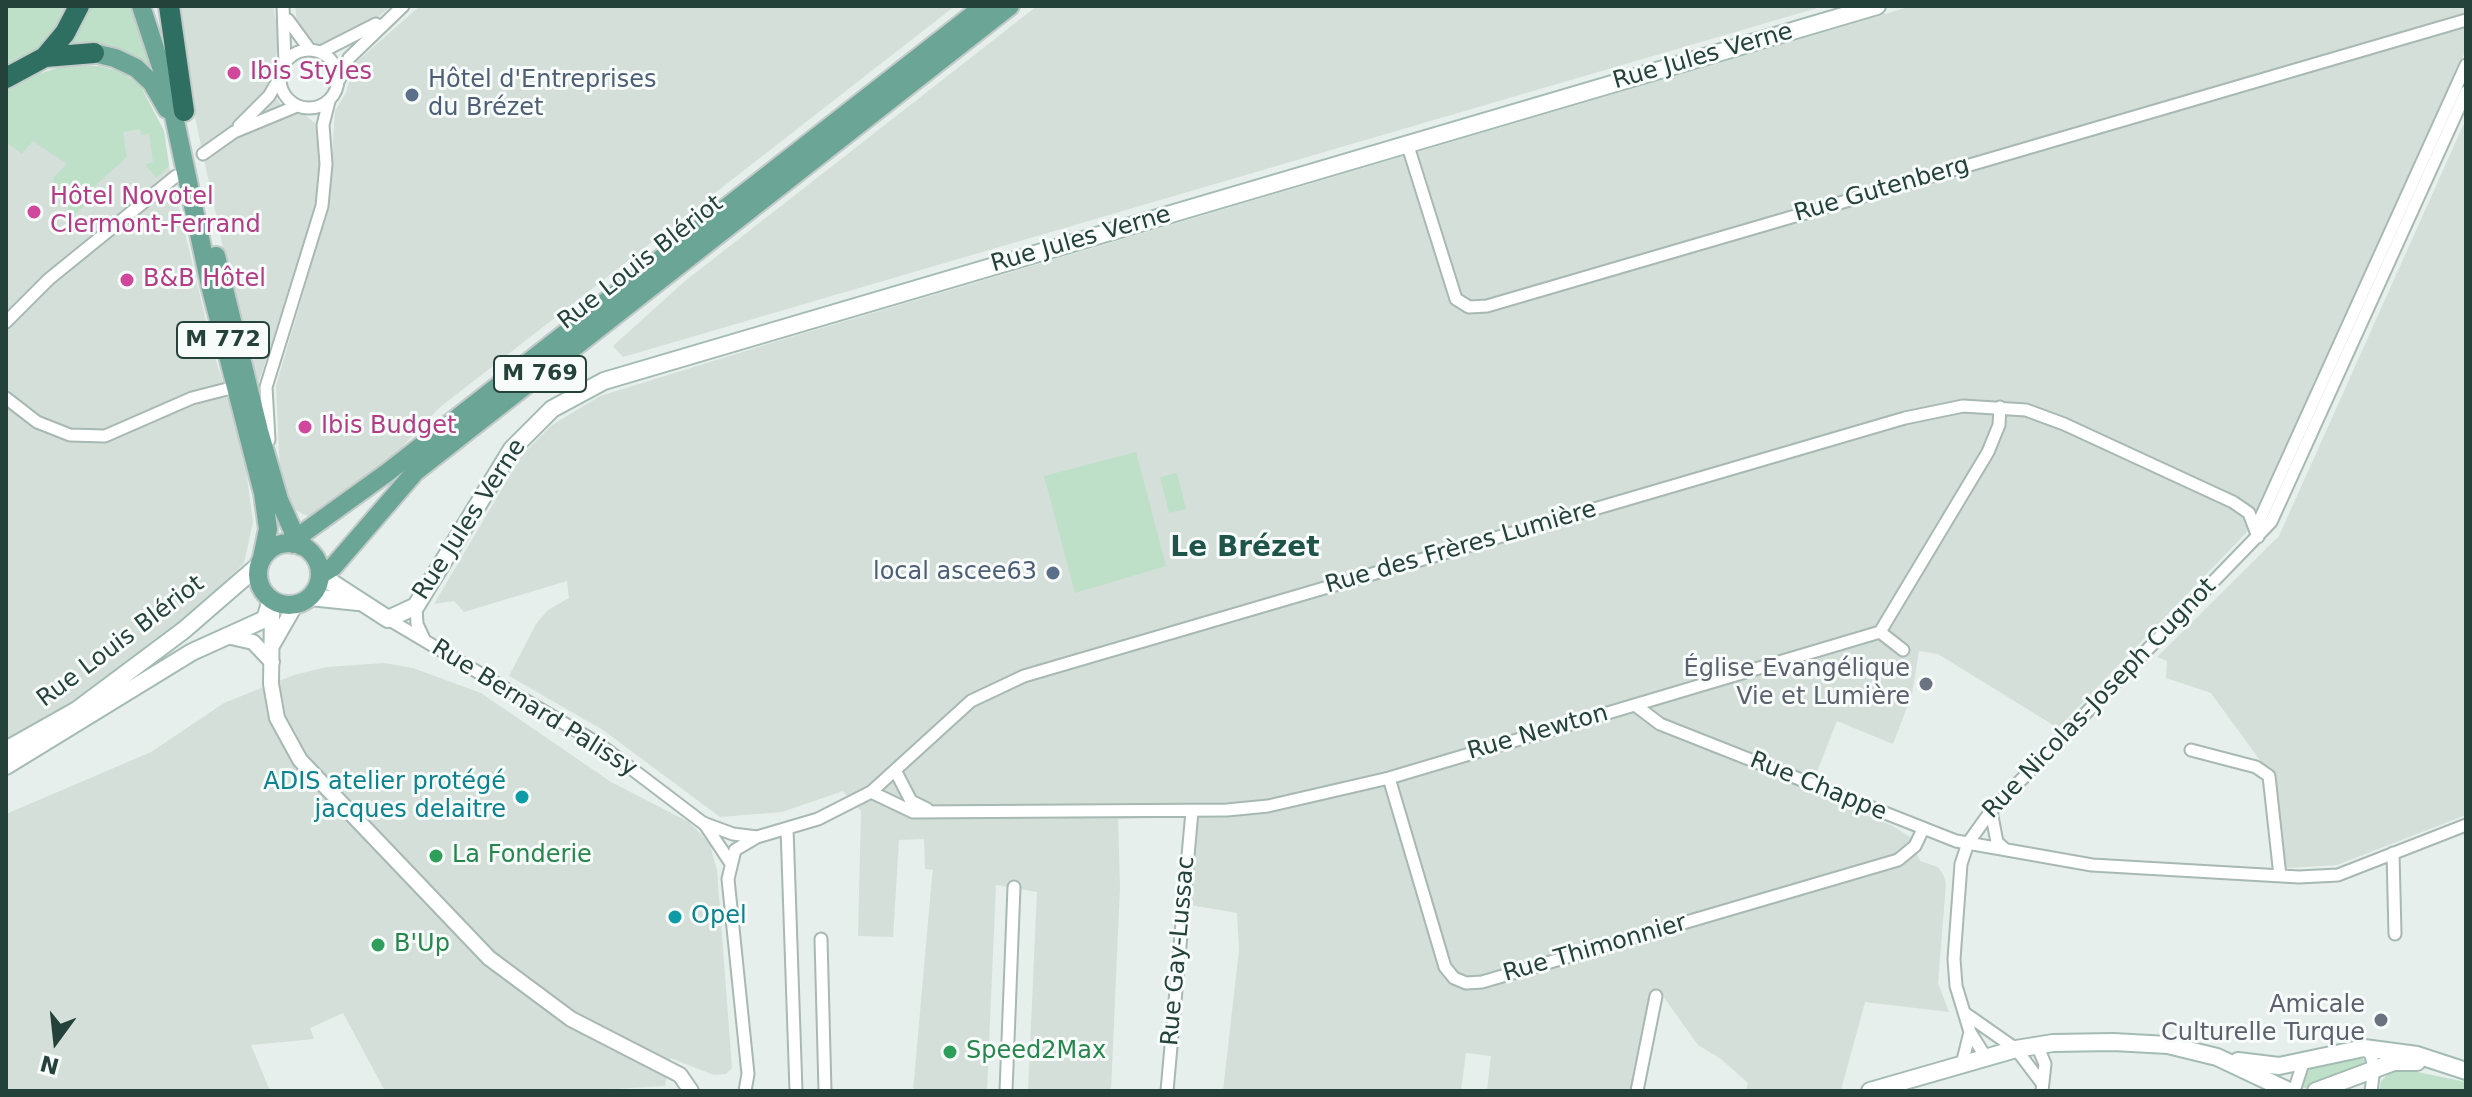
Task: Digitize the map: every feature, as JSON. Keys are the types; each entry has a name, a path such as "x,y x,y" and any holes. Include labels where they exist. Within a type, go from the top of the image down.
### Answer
{"highway":[{"path":"6,78 45,57 65,33 79,6"},
{"path":"169,6 179,116"},
{"path":"45,57 94,53"}],"main road":[{"name":"M 772","path":"141,6 179,116 235,387 268,516 261,561"},
{"name":"M 772","path":"149,6 277,492 297,545"},
{"name":"Rue Louis Blériot","path":"297,545 302,534 388,472 984,6"},
{"name":"Rue Louis Blériot","path":"320,575 333,567 415,472 1010,6"},
{"name":"Rue Jules Verne","path":"388,619 416,606 512,449 552,409 577,393 634,371 1877,6"},
{"path":"94,53 122,60 145,76 179,116"},
{"path":"277,492 299,518 306,519 323,514 388,472"},
{"path":"346,591 343,571 355,539"},
{"path":"279,545 297,545 314,557 320,575 303,601 273,601 261,588 261,561 279,545"},
{"name":"Rue Louis Blériot","path":"6,750 77,710 184,630 261,561"},
{"name":"Rue Bernard Palissy","path":"320,575 388,619"},
{"name":"Rue Louis Blériot","path":"6,766 192,652 265,619 273,601"},
{"name":"Rue Bernard Palissy","path":"303,601 360,603"},
{"path":"1870,1091 1985,1056 2037,1045 2067,1043 2168,1045 2272,1066 2364,1048 2395,1050 2466,1071"},
{"path":"2217,1057 2292,1091"},
{"path":"2316,1091 2394,1062 2434,1062"}],"street":[{"path":"277,492 267,431 266,387 322,206 326,164 323,125 329,101 349,58 387,18 403,6"},
{"path":"284,11 316,51 334,64 339,80"},
{"path":"203,154 234,132 269,96 280,78 285,63 284,11"},
{"path":"285,63 298,52 316,51 387,18"},
{"name":"Rue Gutenberg","path":"1407,143 1456,299 1469,307 1487,306 2466,20"},
{"name":"Rue Nicolas-Joseph Cugnot","path":"2258,537 2265,511 2466,65"},
{"path":"280,78 284,95 323,125"},
{"name":"Rue Nicolas-Joseph Cugnot","path":"1985,1056 1970,1032 1956,986 1954,959 1961,864 1968,843 1991,811 2271,522 2466,92"},
{"path":"234,132 302,107 329,101"},
{"path":"6,322 49,279 176,176"},
{"path":"6,398 37,422 70,435 105,436 192,398 235,387"},
{"name":"Rue des Frères Lumière","path":"730,862 735,850 757,837 818,819 871,792 971,701 1024,676 1905,418 1963,406 2026,410 2064,424 2233,502 2265,511"},
{"path":"1903,650 1880,632 1988,452 1999,425 2000,407"},
{"name":"Rue des Frères Lumière","path":"2233,502 2249,513 2258,537"},
{"path":"273,601 270,624 271,684 277,718 300,760 489,958 571,1019 680,1075 691,1091"},
{"path":"272,655 303,601"},
{"path":"416,606 417,624 425,642"},
{"name":"Rue Bernard Palissy","path":"388,619 599,744 703,823 733,834 757,837"},
{"name":"Rue Newton","path":"871,792 906,811 1192,811 1268,806 1389,778 1880,632"},
{"path":"227,636 253,642 272,655"},
{"name":"Rue Chappe","path":"1635,705 1660,724 1923,829 1968,843 2092,865 2280,876 2338,875 2466,825"},
{"path":"2191,750 2256,767 2269,776 2280,876"},
{"path":"896,772 911,801 935,811"},
{"name":"Rue Thimonnier","path":"1389,778 1445,967 1454,978 1466,983 1482,982 1898,860 1915,846 1923,829"},
{"name":"Rue Gay-Lussac","path":"1167,1091 1192,811"},
{"path":"1991,811 1997,842 2007,851"},
{"name":"Rue Bernard Palissy","path":"703,823 730,862"},
{"path":"787,828 796,1091"},
{"path":"2393,853 2395,934"},
{"path":"730,862 728,879 748,1074 745,1091"},
{"path":"1006,1091 1014,887"},
{"path":"821,939 825,1091"},
{"path":"1637,1091 1656,996"},
{"path":"1966,1014 2016,1049 2041,1086"},
{"name":"Rue Nicolas-Joseph Cugnot","path":"1962,1064 1970,1032"},
{"path":"2045,1064 2067,1043"},
{"path":"2037,1045 2045,1064 2041,1086"},
{"path":"2364,1048 2371,1055 2374,1069 2371,1091"},
{"path":"2292,1091 2304,1060"}],"shaded area":[{"path":"171,6 273,6 280,42 269,79 273,94 284,109 304,114 315,123 322,164 318,205 257,387 233,294"},
{"path":"295,6 392,6 331,53 300,46"},
{"path":"420,6 955,6 439,408 401,448 326,514 307,516 293,509 280,472 276,386 328,208 335,111 346,93 354,64"},
{"path":"1037,6 1824,6 623,357 613,346 685,281"},
{"path":"1912,6 2466,6 2466,50 2246,533 2058,728 1938,654 1919,651 1912,694 1893,744 1837,721 1809,792 1893,826 1910,837 1920,861 1938,867 1943,874 1946,884 1938,983 1949,1012 1865,1002 1841,1090 1746,1091 1748,1083 1721,1059 1698,1045 1663,996 1656,996 1637,1091 1487,1091 1491,1056 1466,1053 1461,1091 1223,1091 1239,950 1237,913 1190,905 1196,817 1118,819 1120,887 1111,1091 1028,1091 1037,892 996,885 987,1091 913,1091 933,870 925,869 924,839 899,840 893,937 858,936 861,811 843,791 782,812 720,817 603,730 509,676 536,624 548,610 569,598 567,581 464,612 454,601 434,604 522,455 552,425 600,396"},
{"path":"99,66 122,72 141,87 164,131 169,166 214,354 243,446 253,522 244,563 195,612 82,697 6,741 6,90"},
{"path":"2466,119 2466,815 2337,865 2286,868 2275,781 2211,693 2166,678 2167,661 2157,657 2279,536"},
{"path":"384,663 413,668 481,693 611,782 689,822 701,834 710,845 717,870 732,1068 726,1074 714,1075 670,1058 665,1086 579,1091 385,1091 343,1013 310,1028 314,1039 251,1045 270,1091 6,1091 6,814 151,752 224,703 294,675 327,667"}],"green space":[{"path":"8,6 73,6 45,47 6,72"},
{"path":"85,6 131,6 153,75 63,48"},
{"path":"67,65 99,66 122,72 141,87 164,131 169,166 156,178 145,164 153,162 149,134 141,135 140,129 123,132 127,157 86,194 90,200 68,222 68,196 55,195 53,178 67,164 33,141 22,154 6,142 6,90 28,77"},
{"path":"1136,452 1166,566 1075,593 1044,476"},
{"path":"1177,473 1186,509 1169,513 1160,477"},
{"path":"2354,1055 2365,1060 2363,1069 2316,1087 2303,1088 2300,1085 2307,1068"},
{"path":"2403,1069 2466,1082 2466,1091 2379,1091 2381,1081 2391,1071"}],"place":[{"name":"Ibis Styles","path":"234,73"},
{"name":"Hôtel d'Entreprises du Brézet","path":"412,95"},
{"name":"Hôtel Novotel Clermont-Ferrand","path":"34,212"},
{"name":"B&B Hôtel","path":"127,280"},
{"name":"Ibis Budget","path":"305,427"},
{"name":"local ascee63","path":"1053,573"},
{"name":"Église Evangélique Vie et Lumière","path":"1926,684"},
{"name":"ADIS atelier protégé jacques delaitre","path":"522,797"},
{"name":"La Fonderie","path":"436,856"},
{"name":"Opel","path":"675,917"},
{"name":"B'Up","path":"378,945"},
{"name":"Amicale Culturelle Turque","path":"2381,1020"},
{"name":"Speed2Max","path":"950,1052"}],"district":[{"name":"Le Brézet","path":"1245,549"}]}
